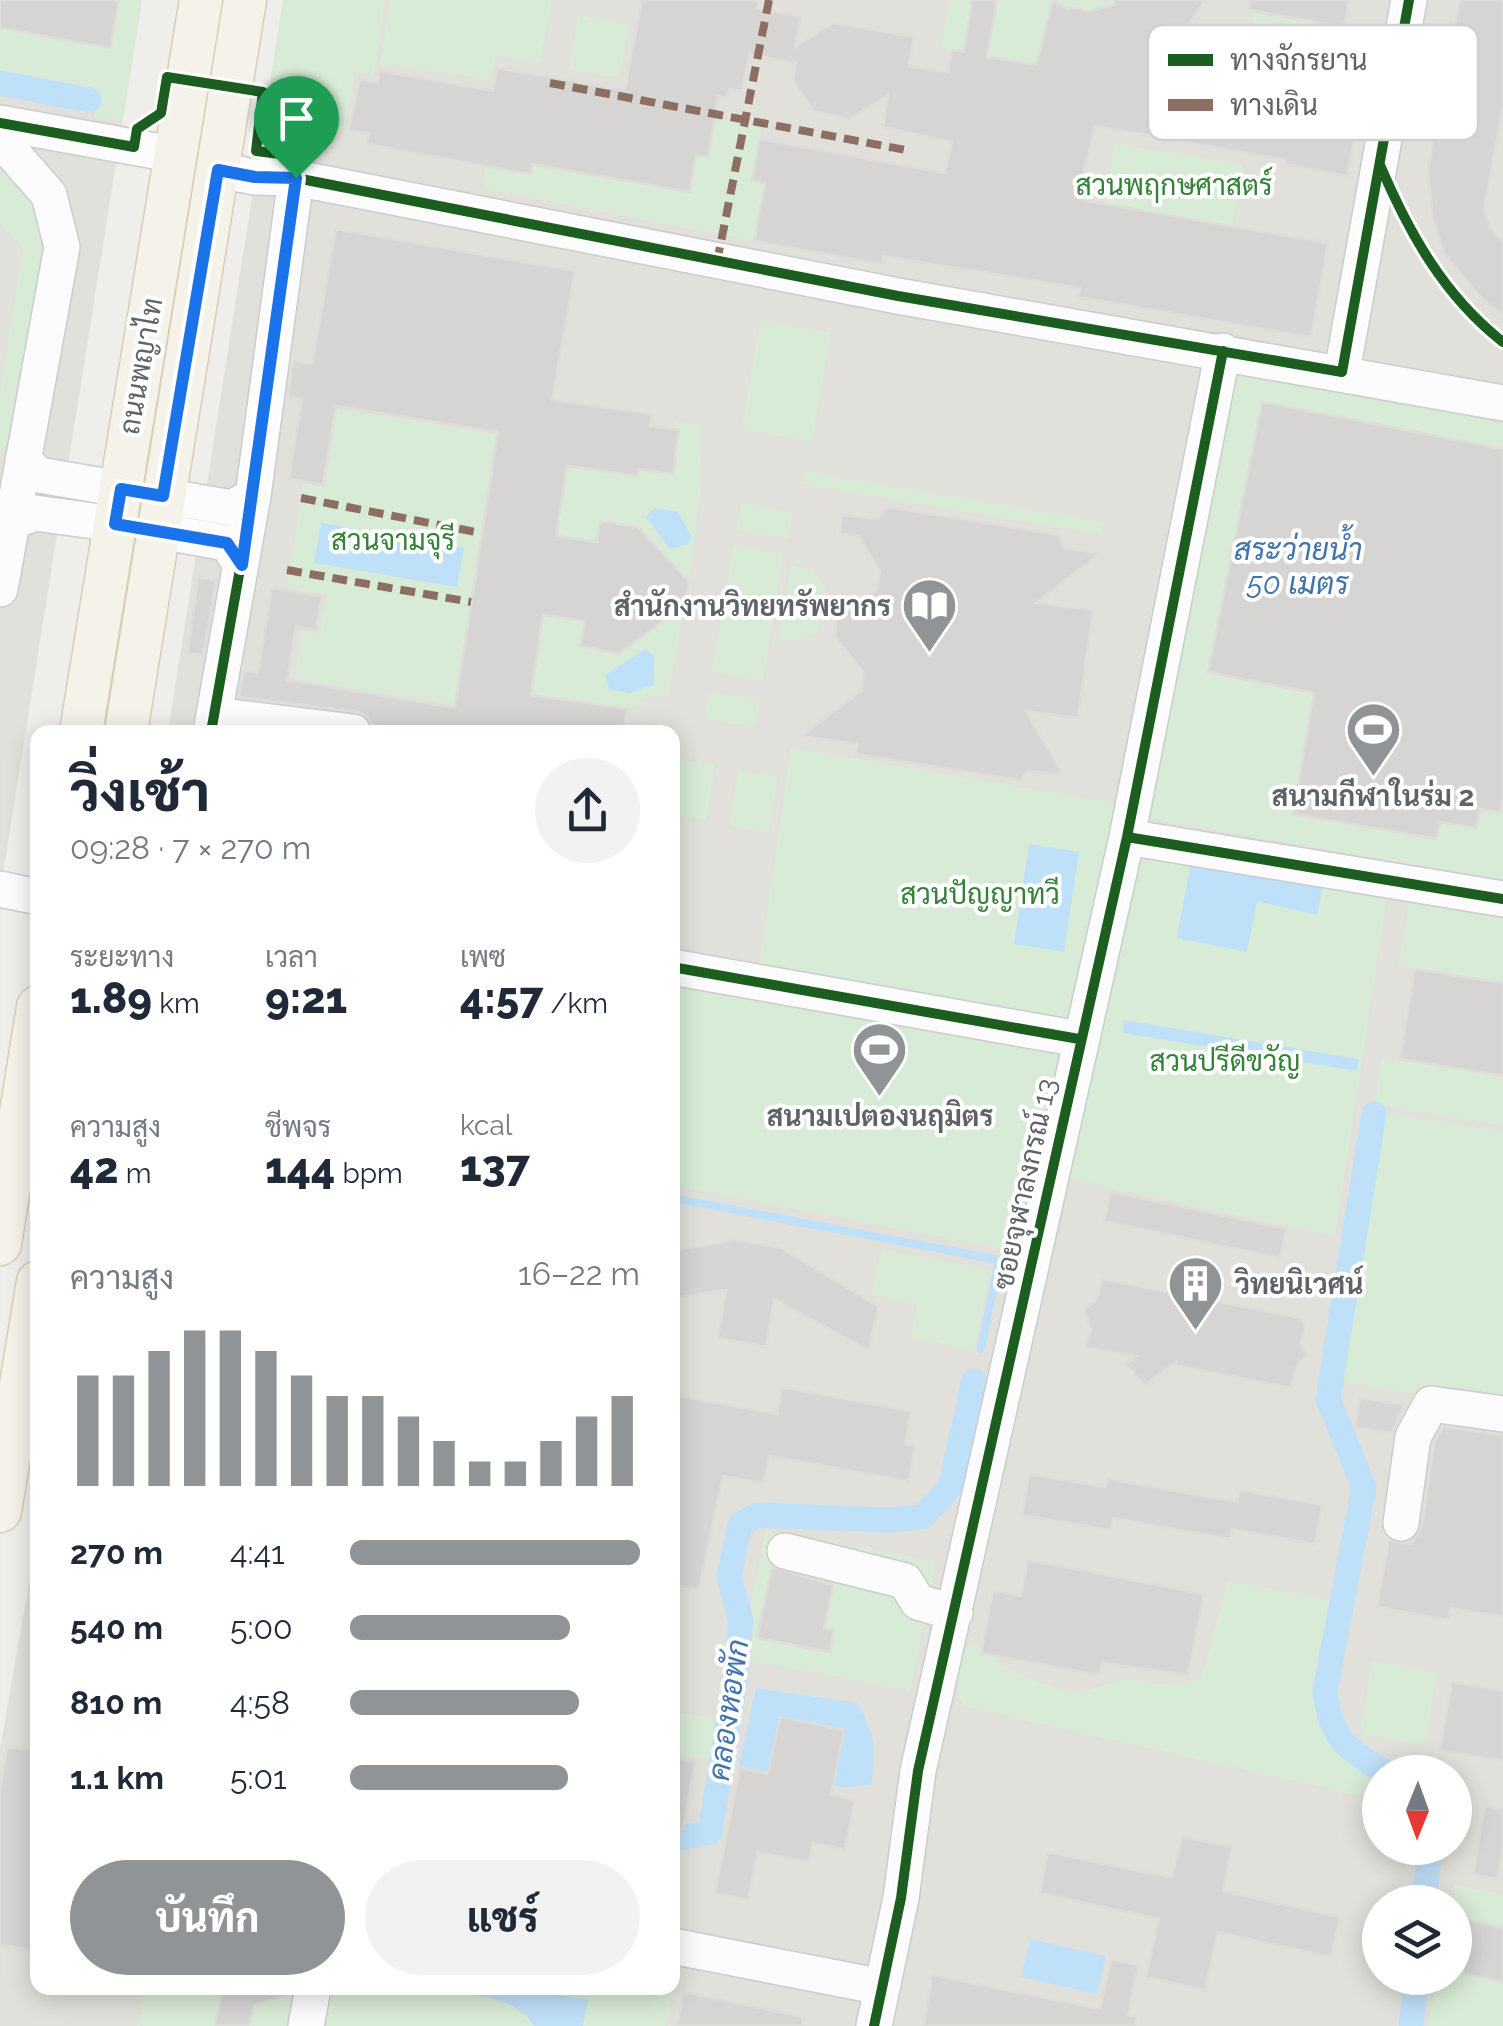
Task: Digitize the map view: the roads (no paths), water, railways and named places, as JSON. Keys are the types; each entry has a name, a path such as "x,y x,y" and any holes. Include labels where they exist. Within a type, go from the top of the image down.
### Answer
{"main road":[{"name":"ถนนพญาไท","path":"83,725 201,0"},
{"name":"ถนนพญาไท","path":"127,725 245,0"},
{"path":"118,506 160,514"},
{"path":"0,1244 10,1118 30,1038"},
{"path":"0,1511 30,1359"}],"street":[{"path":"1404,25 1409,0"},
{"path":"0,123 176,154"},
{"path":"1342,372 1384,140"},
{"path":"0,144 50,195 62,247 0,589"},
{"path":"218,170 255,177 296,178 898,296 1503,403"},
{"path":"213,724 253,496 296,178"},
{"name":"ซอยจุฬาลงกรณ์ 13","path":"874,2026 901,1898 918,1771 1127,838 1222,351"},
{"path":"23,460 39,475 118,506"},
{"path":"160,514 232,508 253,496"},
{"path":"12,522 35,513 118,506"},
{"path":"160,514 227,543 242,565"},
{"path":"1127,838 1503,899"},
{"path":"0,889 30,895"},
{"path":"680,968 1080,1039"},
{"path":"1402,1523 1412,1437 1431,1404 1503,1414"},
{"path":"785,1551 905,1581 918,1602 955,1613"},
{"path":"680,1948 882,1987"},
{"path":"306,2026 312,1995"}],"water":[{"path":"655,508 678,512 692,537 688,544 670,549 646,517"},
{"path":"321,523 464,548 457,587 314,563"},
{"path":"646,649 654,656 654,685 630,693 609,689 605,675"},
{"path":"1029,844 1079,852 1064,952 1014,944"},
{"path":"1191,862 1323,886 1317,915 1257,901 1247,952 1177,938"},
{"path":"1124,1020 1358,1059 1357,1071 1123,1033"},
{"path":"756,1688 857,1703 873,1742 871,1785 847,1788 739,1766"},
{"path":"1030,1939 1106,1956 1097,1994 1021,1977"},
{"path":"476,1995 559,1995 588,2000 583,2026 534,2026 526,2015 502,2001"}],"waterway":[{"path":"0,83 89,100"},
{"path":"1362,1757 1336,1732 1325,1691 1364,1487 1328,1399 1374,1114"},
{"path":"680,1200 999,1260 981,1349"},
{"name":"คลองหอพัก","path":"680,1838 710,1832 735,1683 741,1621 729,1575 740,1525 757,1515 889,1520 922,1517 950,1488 974,1381"},
{"path":"1426,1885 1428,1865"},
{"path":"1411,2026 1415,1995"}],"place":[{"name":"สำนักงานวิทยทรัพยากร","path":"930,655"},
{"name":"สนามกีฬาในร่ม 2","path":"1373,779"},
{"name":"สนามเปตองนฤมิตร","path":"880,1099"},
{"name":"วิทยนิเวศน์","path":"1196,1333"}],"park label":[{"name":"สวนพฤกษศาสตร์","path":"1174,185"},
{"name":"สวนจามจุรี","path":"393,540"},
{"name":"สวนปัญญาทวี","path":"980,894"},
{"name":"สวนปรีดีขวัญ","path":"1225,1061"}],"water label":[{"name":"สระว่ายน้ำ 50 เมตร","path":"1298,566"}]}
